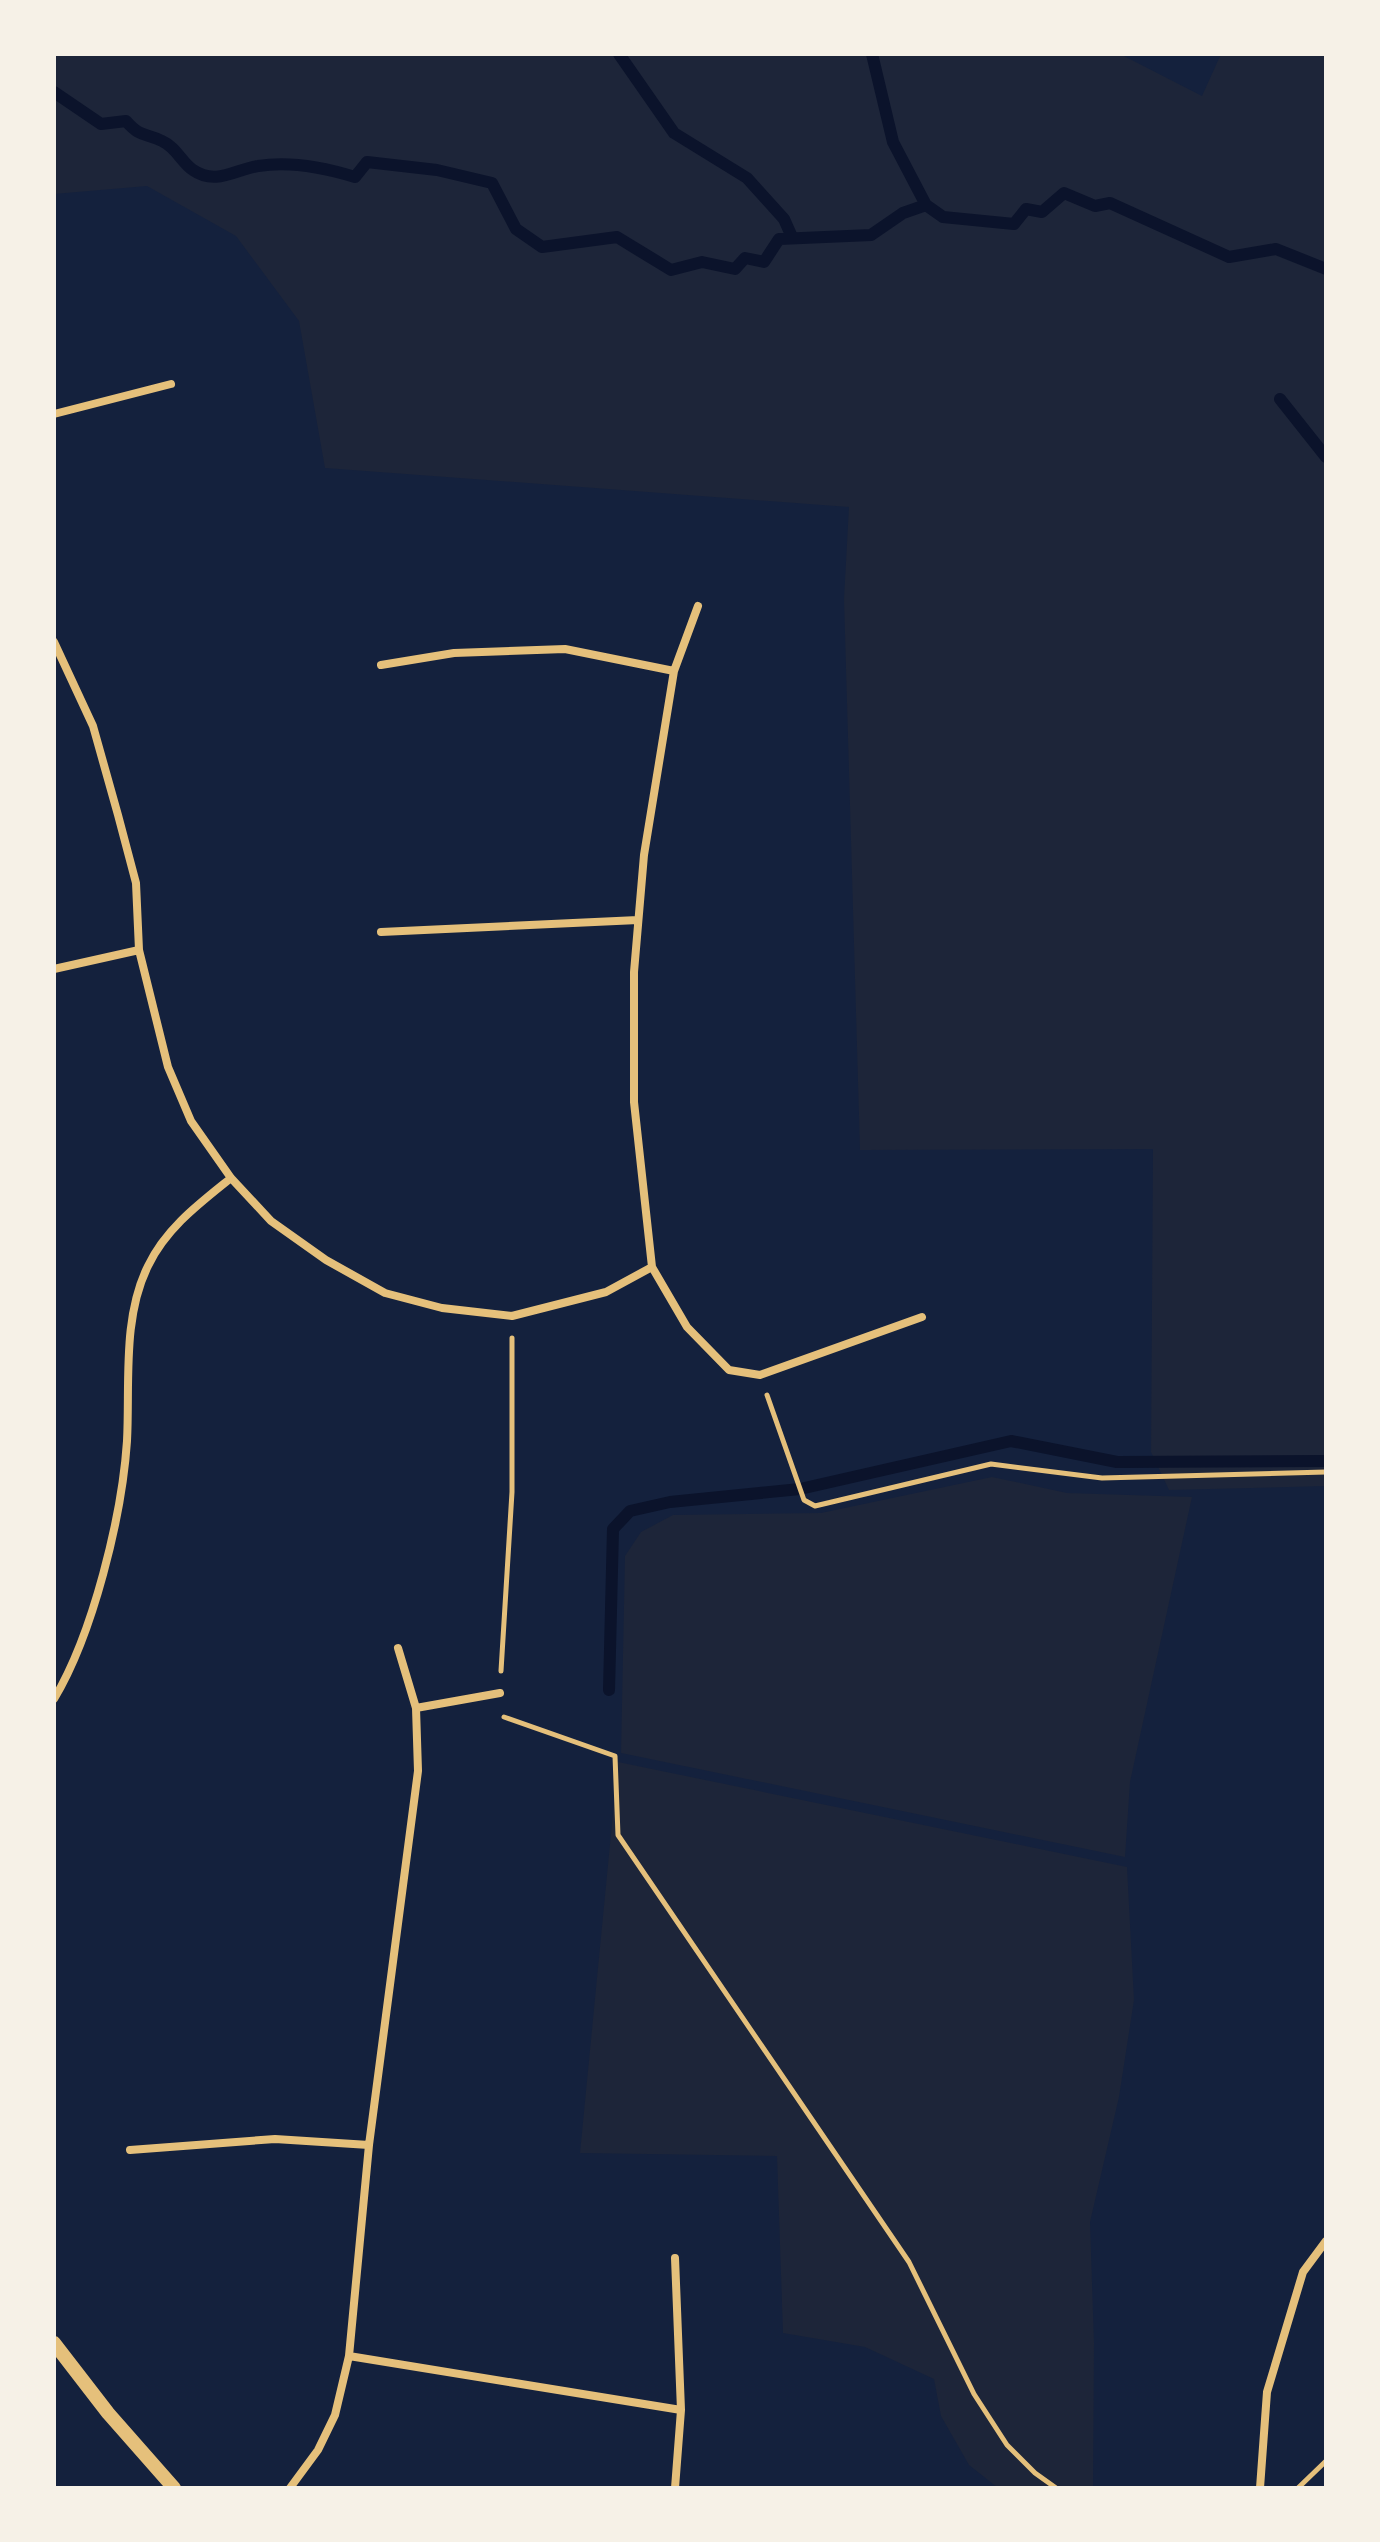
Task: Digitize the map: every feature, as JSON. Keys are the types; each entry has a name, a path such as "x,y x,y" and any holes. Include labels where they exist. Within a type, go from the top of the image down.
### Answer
{"street":[{"path":"54,414 171,384"},
{"path":"698,606 674,671 644,855 638,920 634,1102 652,1267 687,1327 708,1353 729,1370 760,1375 922,1317"},
{"path":"54,642 93,726 118,815 136,883 139,950 168,1067 191,1121 231,1178 271,1221 326,1260 385,1293 442,1308 512,1316 606,1292 652,1267"},
{"path":"381,665 454,653 565,649 674,671"},
{"path":"381,932 638,920"},
{"path":"54,969 139,950"},
{"path":"54,1699 93,1603 117,1521 126,1443 134,1311 147,1267 172,1229 231,1178"},
{"path":"290,2488 318,2450 335,2415 349,2356 369,2145 418,1771 416,1708 398,1648"},
{"path":"416,1708 500,1693"},
{"path":"130,2150 275,2139 369,2145"},
{"path":"1260,2488 1267,2392 1303,2272 1326,2241"},
{"path":"675,2258 681,2410 675,2488"},
{"path":"54,2343 108,2413 174,2488"},
{"path":"349,2356 681,2410"}],"path":[{"path":"512,1316 512,1492 498,1714 615,1756 618,1835 783,2072 909,2262 974,2394 1007,2445 1035,2473 1056,2488"},
{"path":"760,1375 804,1500 815,1506 991,1464 1102,1478 1326,1472"},
{"path":"1298,2488 1326,2461"}],"shaded area":[{"path":"54,54 1120,54 1202,96 1221,54 1326,54 1326,1486 1169,1490 1151,1452 1153,1149 860,1150 844,599 849,507 325,468 299,321 236,236 147,186 54,194"},
{"path":"992,1477 1067,1493 1192,1497 1130,1782 1125,1857 621,1753 625,1556 641,1532 673,1515 821,1513"},
{"path":"618,1762 1127,1867 1134,2000 1119,2097 1090,2222 1094,2343 1093,2488 998,2488 969,2465 941,2416 934,2379 865,2347 783,2333 777,2156 580,2153"}],"waterway":[{"path":"619,54 674,133 747,178 784,219 792,237"},
{"path":"872,54 893,142 926,205"},
{"path":"54,92 101,124 126,121 139,132 167,144 201,175 218,177 258,166 282,164 320,168 355,177 367,162 437,170 492,183 516,229 542,247 617,237 671,270 702,262 735,269 745,258 764,262 779,239 871,235 903,213 926,205 943,217 1014,224 1026,209 1042,212 1064,193 1095,206 1110,203 1229,257 1276,249 1326,269"},
{"path":"1280,399 1326,457"},
{"path":"609,1690 613,1529 630,1511 670,1502 800,1489 1011,1441 1117,1462 1326,1461"}]}
